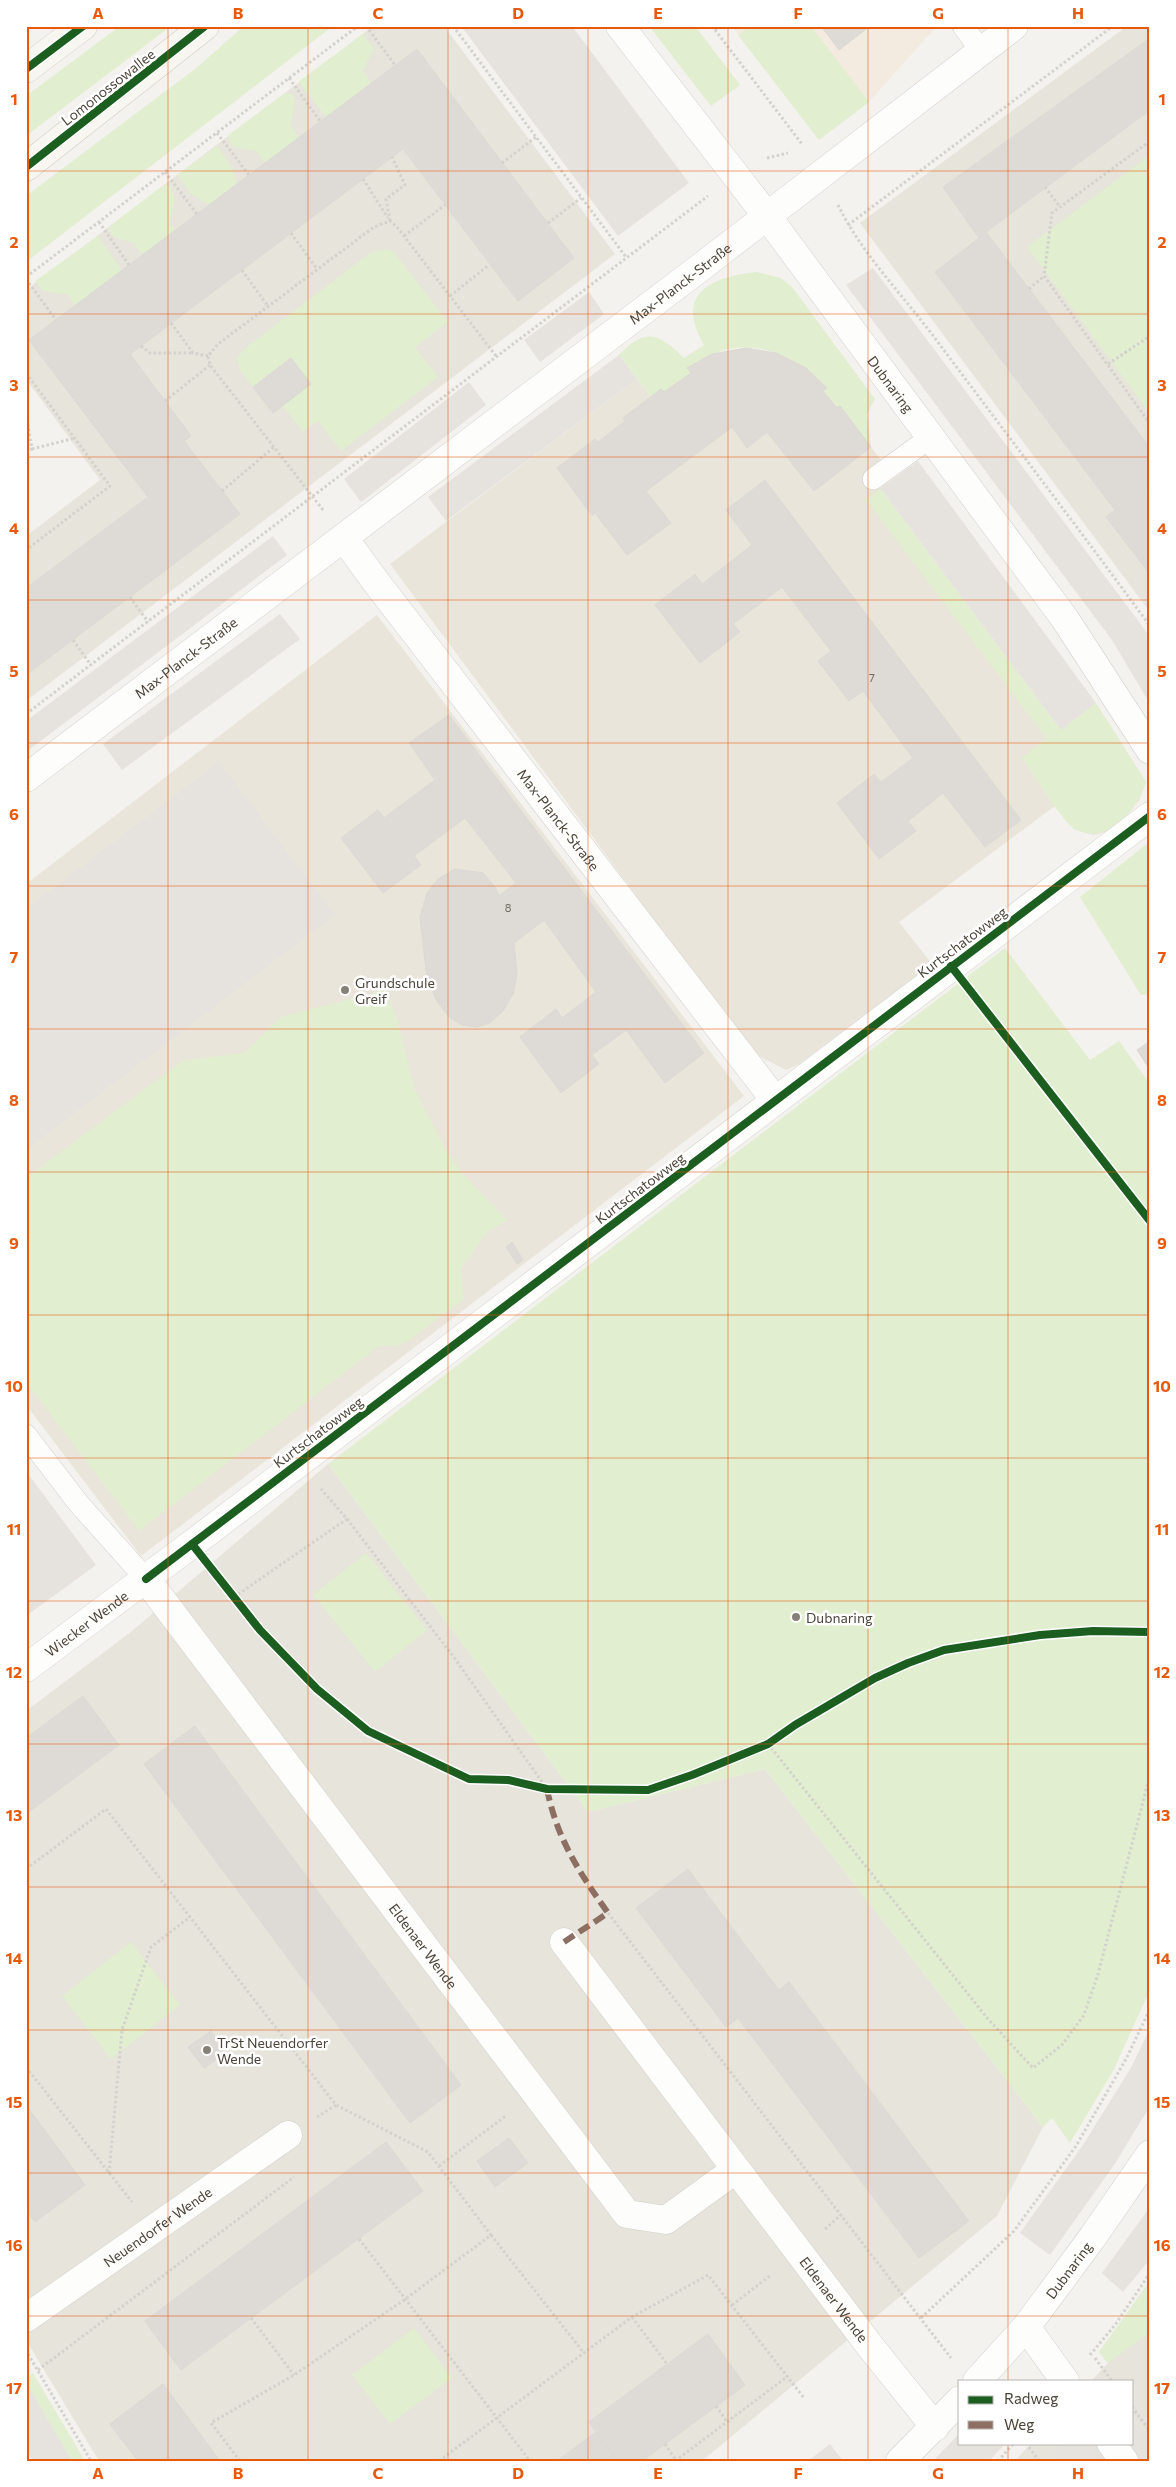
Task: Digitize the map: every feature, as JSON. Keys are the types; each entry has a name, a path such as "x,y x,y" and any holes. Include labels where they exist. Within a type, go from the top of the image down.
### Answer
{"street":[{"path":"26,69 83,26"},
{"name":"Lomonossowallee","path":"26,167 205,26"},
{"name":"Dubnaring","path":"620,26 737,176 1065,619 1150,750"},
{"name":"Max-Planck-Straße","path":"26,778 344,538 1014,26"},
{"name":"Max-Planck-Straße","path":"344,538 774,1100"},
{"name":"Kurtschatowweg","path":"146,1579 1150,816"},
{"name":"Wiecker Wende","path":"26,1668 146,1579"},
{"name":"Eldenaer Wende","path":"146,1579 535,2094 628,2214 666,2220 734,2170"},
{"name":"Eldenaer Wende","path":"564,1942 734,2170 935,2427"},
{"name":"Neuendorfer Wende","path":"26,2318 288,2135"},
{"name":"Dubnaring","path":"967,2373 1026,2327 1092,2238 1150,2154"},
{"path":"1026,2327 1064,2380"},
{"path":"900,2461 958,2402"},
{"path":"1112,2444 1124,2461"}],"lane":[{"path":"963,26 981,51"},
{"path":"873,479 931,437"},
{"path":"26,1435 79,1504 146,1579"}],"path":[{"path":"56,320 26,278 358,26"},
{"path":"366,26 395,65"},
{"path":"453,26 626,257"},
{"path":"719,26 713,28 822,172 848,225 1150,626"},
{"path":"848,225 1113,26"},
{"path":"289,78 320,121"},
{"path":"217,133 249,175"},
{"path":"502,164 536,137"},
{"path":"1029,289 1044,276 1052,213 1150,141"},
{"path":"26,714 626,257 737,176 760,160 805,149"},
{"path":"390,221 386,199 405,185 392,157"},
{"path":"165,172 197,214"},
{"path":"363,179 390,221 404,236 496,356"},
{"path":"1045,187 1060,207"},
{"path":"548,222 581,198"},
{"path":"404,236 445,205"},
{"path":"208,356 218,344 267,305 374,227 390,221"},
{"path":"99,222 129,265"},
{"path":"291,233 318,269"},
{"path":"450,296 490,264"},
{"path":"242,270 267,305"},
{"path":"1044,276 1150,424"},
{"path":"171,323 193,353"},
{"path":"1108,364 1150,336"},
{"path":"141,346 150,353 193,353 208,356"},
{"path":"208,356 210,365 344,538"},
{"path":"165,401 210,365"},
{"path":"26,373 110,486 26,550"},
{"path":"26,414 32,449"},
{"path":"26,451 75,438"},
{"path":"222,491 274,447"},
{"path":"130,597 148,622"},
{"path":"73,640 92,665"},
{"path":"298,1462 347,1519 453,1656 547,1789"},
{"path":"234,1597 347,1519"},
{"path":"768,1744 988,2018 1033,2068 1062,2045 1084,2015 1101,1965 1150,1775"},
{"path":"26,1869 106,1809 336,2105 428,2152 584,2353"},
{"path":"608,1913 921,2318 967,2373"},
{"path":"109,2173 122,2030 151,1947 190,1918"},
{"path":"921,2318 1014,2231 1076,2146 1126,2059 1150,2009"},
{"path":"26,2067 153,2228"},
{"path":"439,2166 535,2094"},
{"path":"288,2135 336,2105"},
{"path":"38,2370 298,2175"},
{"path":"240,2461 210,2423 294,2375 404,2300 491,2234"},
{"path":"359,2239 404,2300 530,2461"},
{"path":"1086,2360 1115,2325 1150,2273"},
{"path":"439,2461 632,2317 708,2274 804,2398"},
{"path":"632,2317 666,2364"},
{"path":"251,2318 294,2375"},
{"path":"26,2351 91,2461"},
{"path":"1092,2353 1111,2380"},
{"path":"665,2444 676,2460 788,2376"},
{"path":"716,2406 727,2422"},
{"path":"1134,2410 1150,2431"},
{"path":"998,2461 1013,2444"},
{"path":"1027,2444 1039,2461"}],"shaded area":[{"path":"373,26 444,26 615,254 26,701 26,536 100,480 26,379 26,290"},
{"path":"461,26 572,26 689,183 618,236"},
{"path":"732,26 937,26 869,102 819,140"},
{"path":"1127,26 1150,26 1150,612 860,223"},
{"path":"873,268 1150,638 1150,704 1112,640 846,285"},
{"path":"589,292 604,314 540,362 524,340"},
{"path":"746,348 786,356 817,377 827,388 824,391 837,408 840,406 881,460 868,469 873,479 1060,729 1096,703 1146,782 1139,801 1106,832 1093,835 1074,829 1055,806 899,922 932,964 799,1064 786,1070 753,1053 390,564 637,379 651,397 661,389 664,392 690,372 687,368 712,354"},
{"path":"619,355 637,379 446,521 428,497"},
{"path":"469,382 486,405 361,502 344,479"},
{"path":"918,461 1096,703 1061,730 880,488"},
{"path":"273,536 287,555 26,752 26,721"},
{"path":"280,614 300,639 122,770 103,744"},
{"name":"Grundschule Greif","path":"377,615 744,1096 141,1556 26,1405 26,884"},
{"path":"219,762 335,915 26,1150 26,909"},
{"path":"328,1464 588,1812 765,1769 1043,2127 997,2216 702,2461 99,2461 26,2340 26,1711 132,1631"},
{"path":"26,1471 96,1565 26,1616"},
{"path":"1150,2028 1150,2106 1114,2165 1050,2255 1020,2233 1083,2145 1132,2066"},
{"path":"1150,2207 1150,2259 1123,2292 1102,2273"},
{"path":"1150,2281 1150,2461 1015,2461 1030,2444 1134,2444 1134,2380 1092,2380 1108,2363 1099,2352"},
{"path":"28,2386 72,2461 33,2461 26,2449"},
{"path":"1134,2423 1150,2443 1150,2461 1061,2461 1054,2451 1063,2444 1134,2444"},
{"path":"958,2435 958,2444 1004,2445 989,2461 933,2461"},
{"path":"830,2444 843,2461 808,2461"}],"green space":[{"path":"120,26 171,26 26,136 26,96"},
{"path":"244,26 333,26 26,262 26,196 195,69"},
{"path":"649,26 695,26 740,85 711,106"},
{"path":"750,26 811,26 869,102 819,140 738,35"},
{"path":"363,34 374,49 363,70 371,83 326,117 298,82"},
{"path":"285,93 292,94 295,100 291,125 299,138 265,163 256,151 233,147 228,139 231,133"},
{"path":"217,146 232,167 237,183 209,205 191,194 177,175"},
{"path":"1150,155 1150,414 1027,247"},
{"path":"165,184 171,186 175,200 170,223 175,230 142,255 134,243 114,237 109,230 110,226"},
{"path":"98,236 122,271 75,306 68,295 43,291 35,281"},
{"path":"387,249 395,253 448,322 415,347 438,377 341,451 318,421 303,432 282,405 310,384 291,358 253,387 240,370 237,357 248,346 370,253"},
{"path":"757,272 781,278 792,287 875,399 867,414 871,447 840,407 837,408 824,391 827,388 816,377 789,358 774,352 743,348 711,355 687,368 691,373 664,392 661,389 651,397 619,355 637,340 644,337 652,337 667,343 684,358 704,345 696,327 693,312 695,300 702,291 725,278"},
{"path":"880,488 1060,729 1096,703 1146,782 1134,806 1115,825 1106,831 1091,834 1075,829 1069,825 1047,796 1022,758 1046,738 866,500"},
{"path":"1148,843 1150,847 1150,994 1141,995 1080,897"},
{"name":"Dubnaring","path":"1005,948 1090,1060 1119,1041 1150,1084 1150,1990 1113,2071 1070,2143 1052,2118 1043,2127 765,1769 588,1812 328,1464"},
{"path":"385,990 398,1021 414,1088 446,1150 462,1173 507,1220 486,1233 461,1269 464,1299 410,1340 400,1345 378,1347 139,1531 26,1382 26,1178 184,1060 244,1053 281,1017"},
{"path":"366,1553 427,1630 375,1672 313,1595"},
{"path":"131,1942 180,2005 111,2059 62,1996"},
{"path":"1150,2281 1150,2332 1108,2363 1099,2352"},
{"path":"414,2328 452,2378 390,2424 352,2375"},
{"path":"33,2373 85,2461 72,2461 28,2387 26,2387 26,2377"}],"building":[{"path":"821,26 870,26 839,50"},
{"path":"1150,38 1150,110 986,232 1150,448 1150,483 1115,510 935,272 979,238 943,187"},
{"path":"417,49 574,258 518,301 403,149 130,354 191,436 184,441 240,514 26,675 26,588 148,497 29,340"},
{"path":"746,348 776,353 806,368 827,388 823,391 837,408 840,406 871,447 814,491 767,432 747,448 732,427 646,491 671,523 627,555 595,513 592,516 557,468 595,439 598,442 625,421 623,418 661,389 664,392 691,373 687,368 712,354"},
{"path":"291,358 311,384 273,413 253,387"},
{"path":"765,480 1021,820 985,847 943,793 908,821 916,831 879,859 837,803 874,774 881,782 913,758 863,691 849,701 818,661 831,651 782,587 733,624 740,632 700,663 655,605 695,574 702,584 752,545 726,510"},
{"path":"1150,484 1150,574 1106,517"},
{"path":"449,715 704,1053 665,1083 626,1030 592,1055 599,1064 561,1093 520,1037 556,1009 562,1018 596,992 544,920 514,943 517,974 513,994 503,1011 490,1023 477,1027 462,1025 449,1017 437,1001 427,979 420,917 427,893 438,879 455,869 483,873 495,887 499,896 516,883 465,818 414,856 421,865 383,893 341,838 378,810 384,818 435,780 409,743"},
{"path":"1150,1041 1150,1070 1137,1050"},
{"path":"512,1242 523,1260 517,1264 506,1247"},
{"path":"83,1696 119,1745 26,1814 26,1738"},
{"path":"195,1726 461,2085 410,2123 144,1764"},
{"path":"688,1869 779,1990 789,1982 969,2221 919,2258 738,2018 726,2027 636,1908"},
{"name":"TrSt Neuendorfer Wende","path":"211,2031 226,2053 204,2068 188,2047"},
{"path":"26,2105 85,2185 35,2222 26,2210"},
{"path":"509,2138 528,2163 495,2187 477,2161"},
{"path":"386,2142 423,2191 181,2370 145,2321"},
{"path":"708,2334 745,2385 642,2461 617,2461 589,2422"},
{"path":"163,2384 220,2461 138,2461 110,2424"},
{"path":"596,2432 617,2461 557,2461"}],"marked path":[{"path":"547,1789 557,1824 570,1854 608,1913 564,1942"}],"cycle path":[{"path":"26,69 83,26"},
{"path":"26,167 205,26"},
{"path":"146,1579 1150,816"},
{"path":"951,966 1150,1221"},
{"path":"192,1544 260,1630 317,1689 368,1731 469,1779 508,1780 547,1789 648,1790 692,1775 768,1744 795,1725 875,1678 944,1650 1040,1635 1093,1631 1150,1632"}],"place":[{"name":"Grundschule Greif","path":"345,990"},
{"name":"Dubnaring","path":"796,1617"},
{"name":"TrSt Neuendorfer Wende","path":"207,2050"}]}
